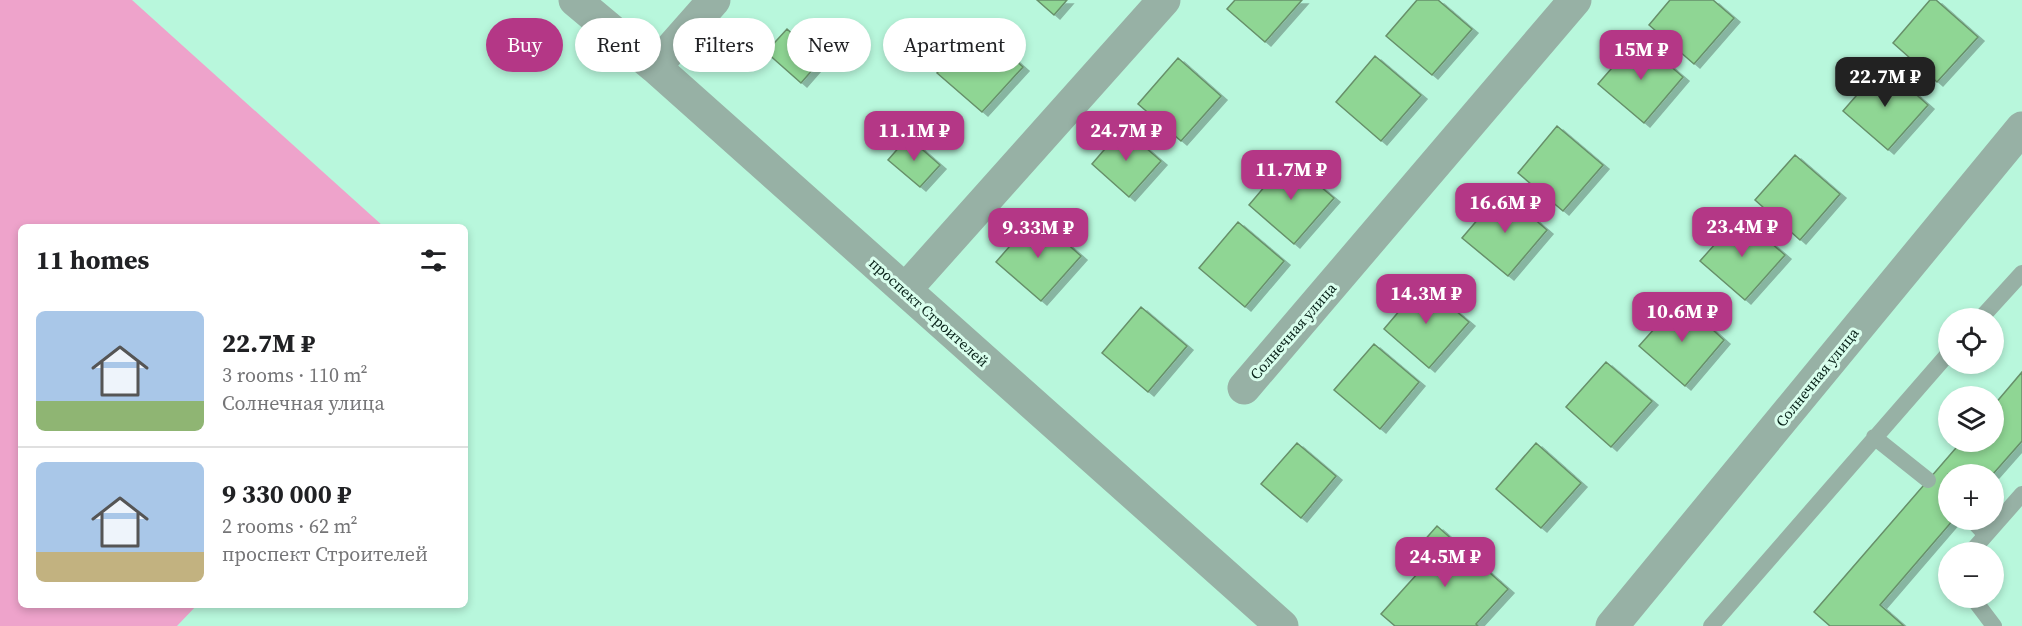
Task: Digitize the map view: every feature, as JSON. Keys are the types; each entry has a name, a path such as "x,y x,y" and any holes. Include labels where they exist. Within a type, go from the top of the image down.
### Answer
{"street":[{"name":"проспект Строителей","path":"575,0 596,18"},
{"path":"661,60 714,0"},
{"path":"905,290 1164,0"},
{"name":"Солнечная улица","path":"1244,388 1575,0"},
{"name":"проспект Строителей","path":"661,72 1282,626"},
{"name":"Солнечная улица","path":"1612,626 2022,128"}],"lane":[{"path":"1990,308 2022,273"},
{"path":"1711,626 1938,365"},
{"path":"1874,437 1928,480"},
{"path":"1980,542 2022,494"},
{"path":"1981,530 1986,535"},
{"path":"1980,608 1994,626"}],"shaded area":[{"path":"0,0 132,0 381,224 18,224 18,608 194,608 177,626 0,626"}],"building":[{"path":"1037,0 1067,0 1054,15"},
{"path":"1235,0 1302,0 1265,42 1227,9"},
{"path":"1417,0 1438,0 1472,29 1432,75 1386,36"},
{"path":"1670,0 1713,0 1734,18 1694,64 1649,25"},
{"path":"1930,0 1936,0 1978,37 1937,82 1893,43"},
{"path":"787,29 787,71 775,60 775,42"},
{"path":"1638,38 1683,77 1644,123 1598,84"},
{"path":"1375,56 1421,95 1381,141 1336,102"},
{"path":"1178,58 1221,96 1181,141 1138,104"},
{"path":"1883,65 1928,105 1888,150 1843,111"},
{"path":"789,72 811,72 801,83"},
{"path":"938,72 1018,72 982,112"},
{"path":"1557,126 1603,165 1563,211 1518,173"},
{"path":"1123,128 1161,161 1129,197 1092,164"},
{"path":"908,137 940,165 920,187 888,160"},
{"path":"1795,155 1840,194 1800,240 1755,200"},
{"path":"1288,159 1334,198 1294,244 1249,205"},
{"path":"1502,191 1547,230 1508,276 1462,238"},
{"path":"1036,216 1081,256 1041,301 996,262"},
{"path":"1740,216 1785,255 1745,300 1700,261"},
{"path":"1238,222 1284,261 1245,307 1199,268"},
{"path":"1423,283 1469,322 1429,368 1384,329"},
{"path":"1680,300 1724,340 1685,386 1639,346"},
{"path":"1141,307 1187,346 1148,392 1102,353"},
{"path":"1374,344 1419,382 1380,429 1334,390"},
{"path":"1606,362 1652,401 1611,447 1566,407"},
{"path":"2022,372 2022,441 2002,464 1942,464 1952,452 2004,452 2004,393"},
{"path":"1297,443 1336,476 1301,518 1261,484"},
{"path":"1536,443 1581,483 1541,528 1496,489"},
{"path":"1938,469 1938,530 1945,530 1880,605 1904,626 1830,626 1814,612"},
{"path":"1437,526 1508,589 1476,624 1478,626 1395,626 1381,614 1427,563 1414,552"}]}
